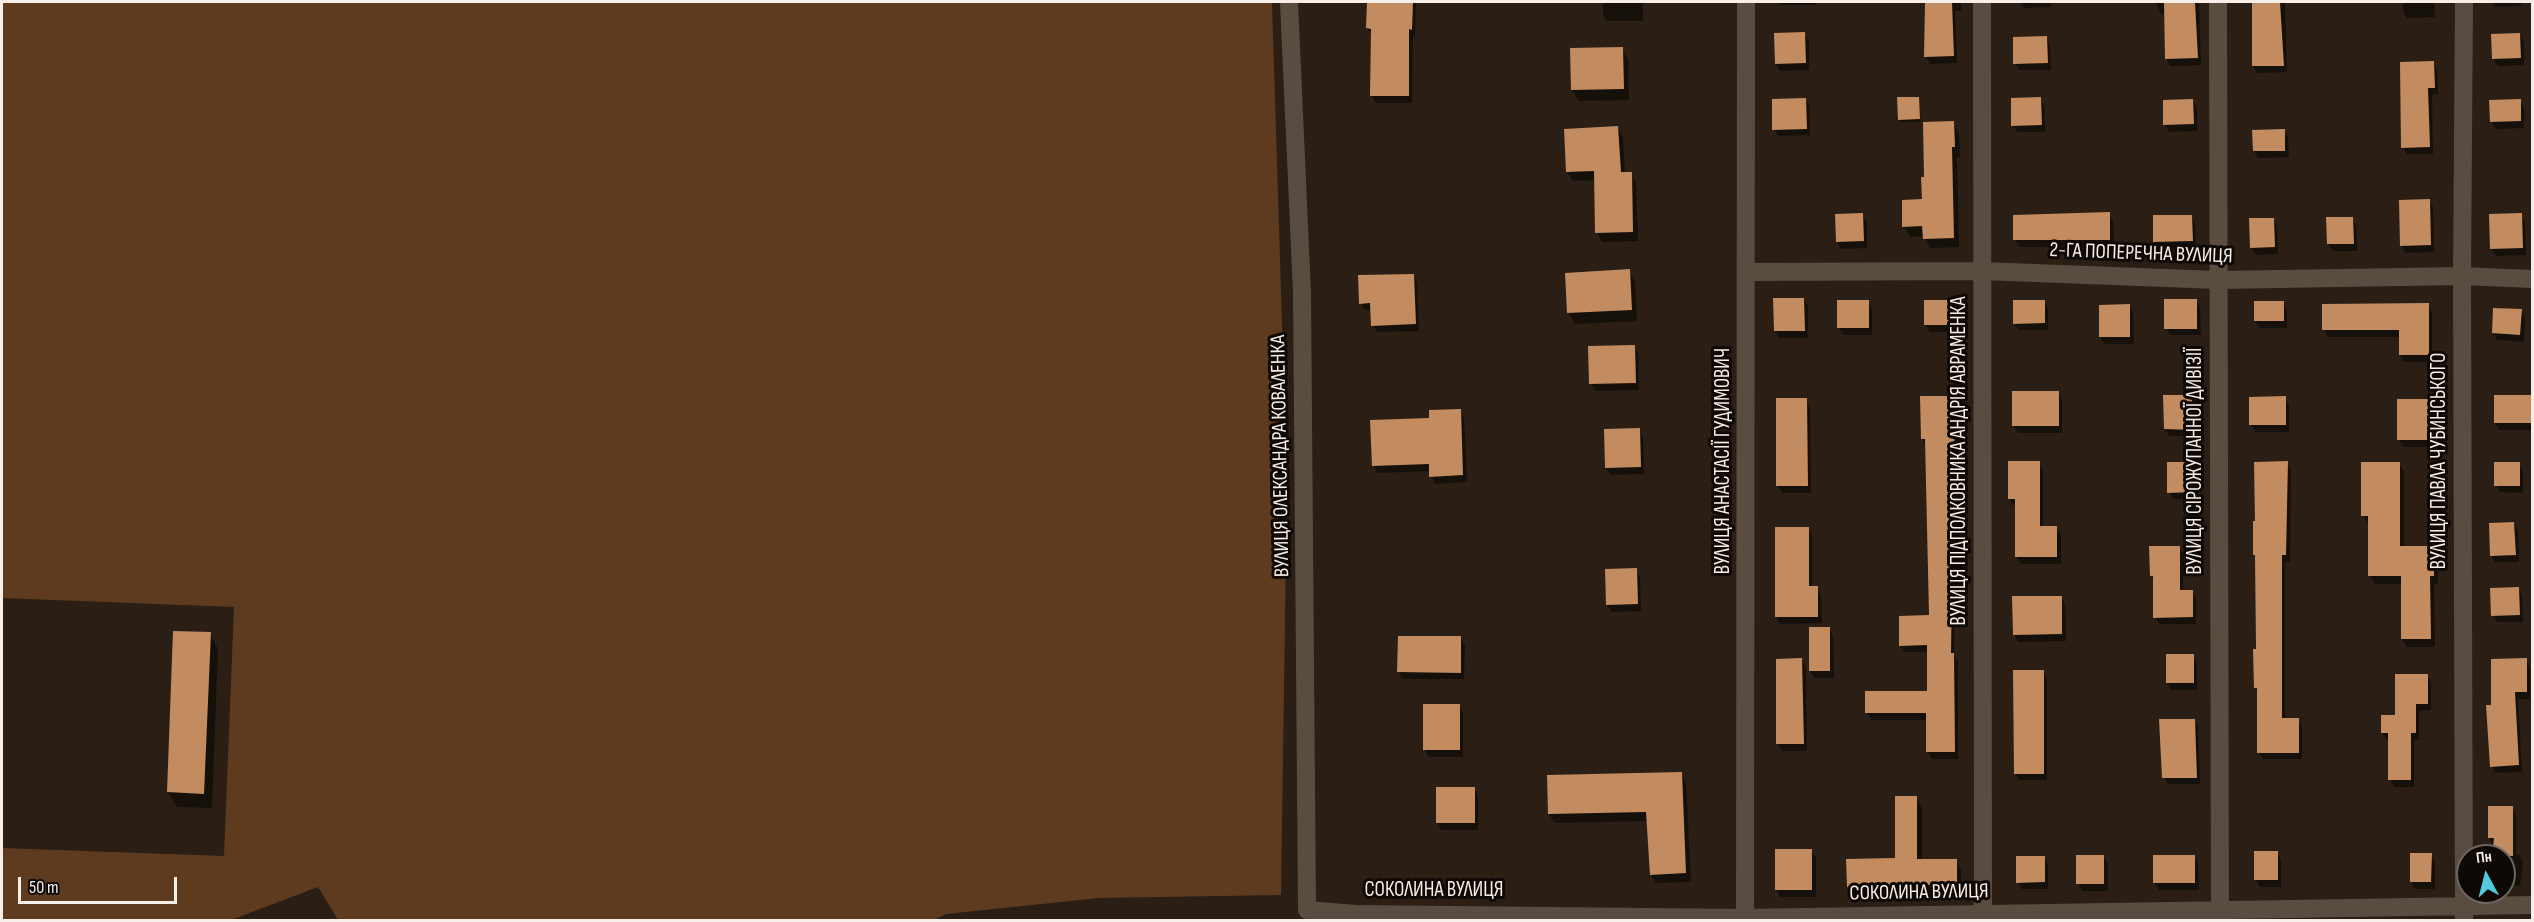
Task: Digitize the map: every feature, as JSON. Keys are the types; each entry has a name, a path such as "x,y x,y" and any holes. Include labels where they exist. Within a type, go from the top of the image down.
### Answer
{"street":[{"name":"ВУЛИЦЯ ОЛЕКСАНДРА КОВАЛЕНКА","path":"1289,2 1302,293 1307,910"},
{"name":"ВУЛИЦЯ АНАСТАСІЇ ГУДИМОВИЧ","path":"1745,920 1746,2"},
{"name":"ВУЛИЦЯ ПІДПОЛКОВНИКА АНДРІЯ АВРАМЕНКА","path":"1982,2 1982,918"},
{"name":"ВУЛИЦЯ СІРОЖУПАННОЇ ДИВІЗІЇ","path":"2218,2 2220,916"},
{"name":"ВУЛИЦЯ ПАВЛА ЧУБИНСЬКОГО","path":"2464,2 2462,276 2464,913"},
{"name":"2-ГА ПОПЕРЕЧНА ВУЛИЦЯ","path":"1747,272 1982,271 2217,280 2462,276 2532,279"},
{"name":"СОКОЛИНА ВУЛИЦЯ","path":"1307,910 1356,914 1745,920 2464,913 2532,905"}],"shaded area":[{"path":"2,2 1272,2 1287,484 1281,895 1099,898 946,914 934,920 338,920 318,887 231,920 2,920 2,848 224,856 234,607 2,598"}],"building":[{"path":"1367,2 1413,2 1412,30 1409,29 1409,96 1370,96 1371,29 1366,28"},
{"path":"1925,2 1952,2 1954,56 1924,57"},
{"path":"2164,2 2195,2 2198,58 2165,59"},
{"path":"2252,2 2280,2 2284,66 2252,66"},
{"path":"1805,32 1806,63 1775,64 1774,33"},
{"path":"2520,33 2521,58 2492,59 2491,34"},
{"path":"2047,36 2048,63 2013,64 2013,37"},
{"path":"1623,47 1624,89 1571,90 1570,48"},
{"path":"2434,61 2435,88 2428,88 2430,147 2401,148 2400,62"},
{"path":"1897,97 1919,97 1920,119 1898,120"},
{"path":"2041,97 2042,125 2011,126 2011,98"},
{"path":"1806,98 1807,129 1772,130 1772,99"},
{"path":"2193,99 2194,124 2163,125 2163,100"},
{"path":"2521,99 2521,121 2490,122 2489,100"},
{"path":"1954,121 1955,147 1952,147 1954,238 1923,239 1922,226 1902,227 1902,200 1922,199 1923,122"},
{"path":"1618,126 1621,172 1632,172 1633,232 1595,233 1594,171 1566,172 1564,129"},
{"path":"2285,129 2285,151 2253,151 2252,130"},
{"path":"2430,199 2431,245 2400,246 2399,200"},
{"path":"2110,212 2110,240 2013,240 2013,215"},
{"path":"1863,213 1864,241 1836,242 1835,214"},
{"path":"2522,213 2523,248 2490,249 2489,214"},
{"path":"2153,215 2192,215 2193,241 2153,242"},
{"path":"2326,217 2353,217 2354,244 2327,244"},
{"path":"2249,218 2274,218 2275,247 2250,248"},
{"path":"1630,269 1632,310 1567,313 1565,273"},
{"path":"1414,274 1416,324 1371,326 1370,303 1359,304 1358,275"},
{"path":"1773,298 1804,298 1805,331 1774,331"},
{"path":"2164,299 2197,299 2197,329 2164,329"},
{"path":"1837,300 1869,300 1869,328 1837,328"},
{"path":"1924,300 1956,300 1956,325 1924,325"},
{"path":"2013,300 2045,300 2045,323 2013,324"},
{"path":"2254,301 2284,301 2284,321 2254,321"},
{"path":"2429,303 2429,355 2399,355 2399,330 2322,330 2322,304"},
{"path":"2130,304 2130,337 2099,337 2099,305"},
{"path":"2493,308 2522,309 2520,335 2492,333"},
{"path":"1635,345 1636,383 1589,384 1588,346"},
{"path":"2012,391 2059,391 2059,426 2012,426"},
{"path":"2163,395 2192,395 2192,430 2164,429"},
{"path":"2494,395 2532,395 2532,423 2494,423"},
{"path":"1920,396 1953,396 1957,515 1953,515 1951,653 1954,653 1955,752 1926,752 1926,713 1865,713 1865,691 1927,691 1927,645 1899,646 1899,616 1929,615 1925,439 1921,439"},
{"path":"2286,396 2286,425 2249,425 2249,397"},
{"path":"1776,398 1807,398 1808,486 1776,486"},
{"path":"2397,399 2430,399 2430,440 2397,440"},
{"path":"1461,409 1463,475 1429,477 1429,464 1372,466 1370,420 1429,418 1429,410"},
{"path":"1640,428 1641,467 1605,468 1604,429"},
{"path":"2008,461 2040,461 2040,526 2057,526 2057,557 2015,557 2015,499 2008,499"},
{"path":"2288,461 2286,555 2282,555 2282,718 2299,718 2299,753 2257,753 2257,688 2254,688 2253,649 2256,649 2255,555 2253,555 2254,462"},
{"path":"2167,462 2194,462 2194,492 2167,493"},
{"path":"2361,462 2400,462 2400,546 2434,546 2434,576 2430,576 2431,639 2401,639 2401,576 2368,576 2368,516 2361,516"},
{"path":"2494,462 2520,462 2520,486 2494,486"},
{"path":"2514,522 2516,555 2490,556 2489,523"},
{"path":"1775,527 1809,527 1809,586 1818,586 1818,617 1775,617"},
{"path":"2149,546 2180,546 2180,590 2193,590 2193,617 2153,618 2153,576 2150,576"},
{"path":"1637,568 1638,604 1606,605 1605,569"},
{"path":"2519,587 2520,615 2491,616 2490,588"},
{"path":"2012,596 2062,596 2062,634 2013,635"},
{"path":"1809,627 1830,627 1830,671 1809,671"},
{"path":"173,631 211,632 204,794 167,792"},
{"path":"1398,636 1461,636 1461,673 1397,672"},
{"path":"2166,654 2194,654 2194,683 2166,683"},
{"path":"1802,658 1804,744 1776,744 1776,659"},
{"path":"2527,658 2527,692 2515,692 2519,765 2490,767 2486,705 2491,705 2491,659"},
{"path":"2013,670 2044,670 2044,774 2014,774"},
{"path":"2395,674 2428,674 2428,704 2416,704 2416,733 2411,733 2411,780 2388,780 2388,733 2381,733 2381,715 2395,715"},
{"path":"1423,704 1460,704 1460,750 1423,750"},
{"path":"2159,719 2195,719 2197,778 2162,778"},
{"path":"1682,772 1686,873 1650,875 1646,812 1548,814 1547,775"},
{"path":"1436,787 1475,787 1475,823 1436,823"},
{"path":"1895,796 1917,796 1917,859 1957,859 1957,884 1918,885 1918,889 1895,890 1895,886 1847,887 1846,859 1895,858"},
{"path":"2488,806 2513,806 2513,844 2493,844 2494,838 2488,838"},
{"path":"1775,849 1812,849 1812,890 1775,890"},
{"path":"2254,851 2278,851 2278,880 2254,880"},
{"path":"2410,853 2432,853 2431,882 2410,882"},
{"path":"2076,855 2104,855 2104,884 2076,884"},
{"path":"2153,855 2195,855 2195,883 2153,883"},
{"path":"2016,856 2045,856 2045,882 2016,883"}]}
